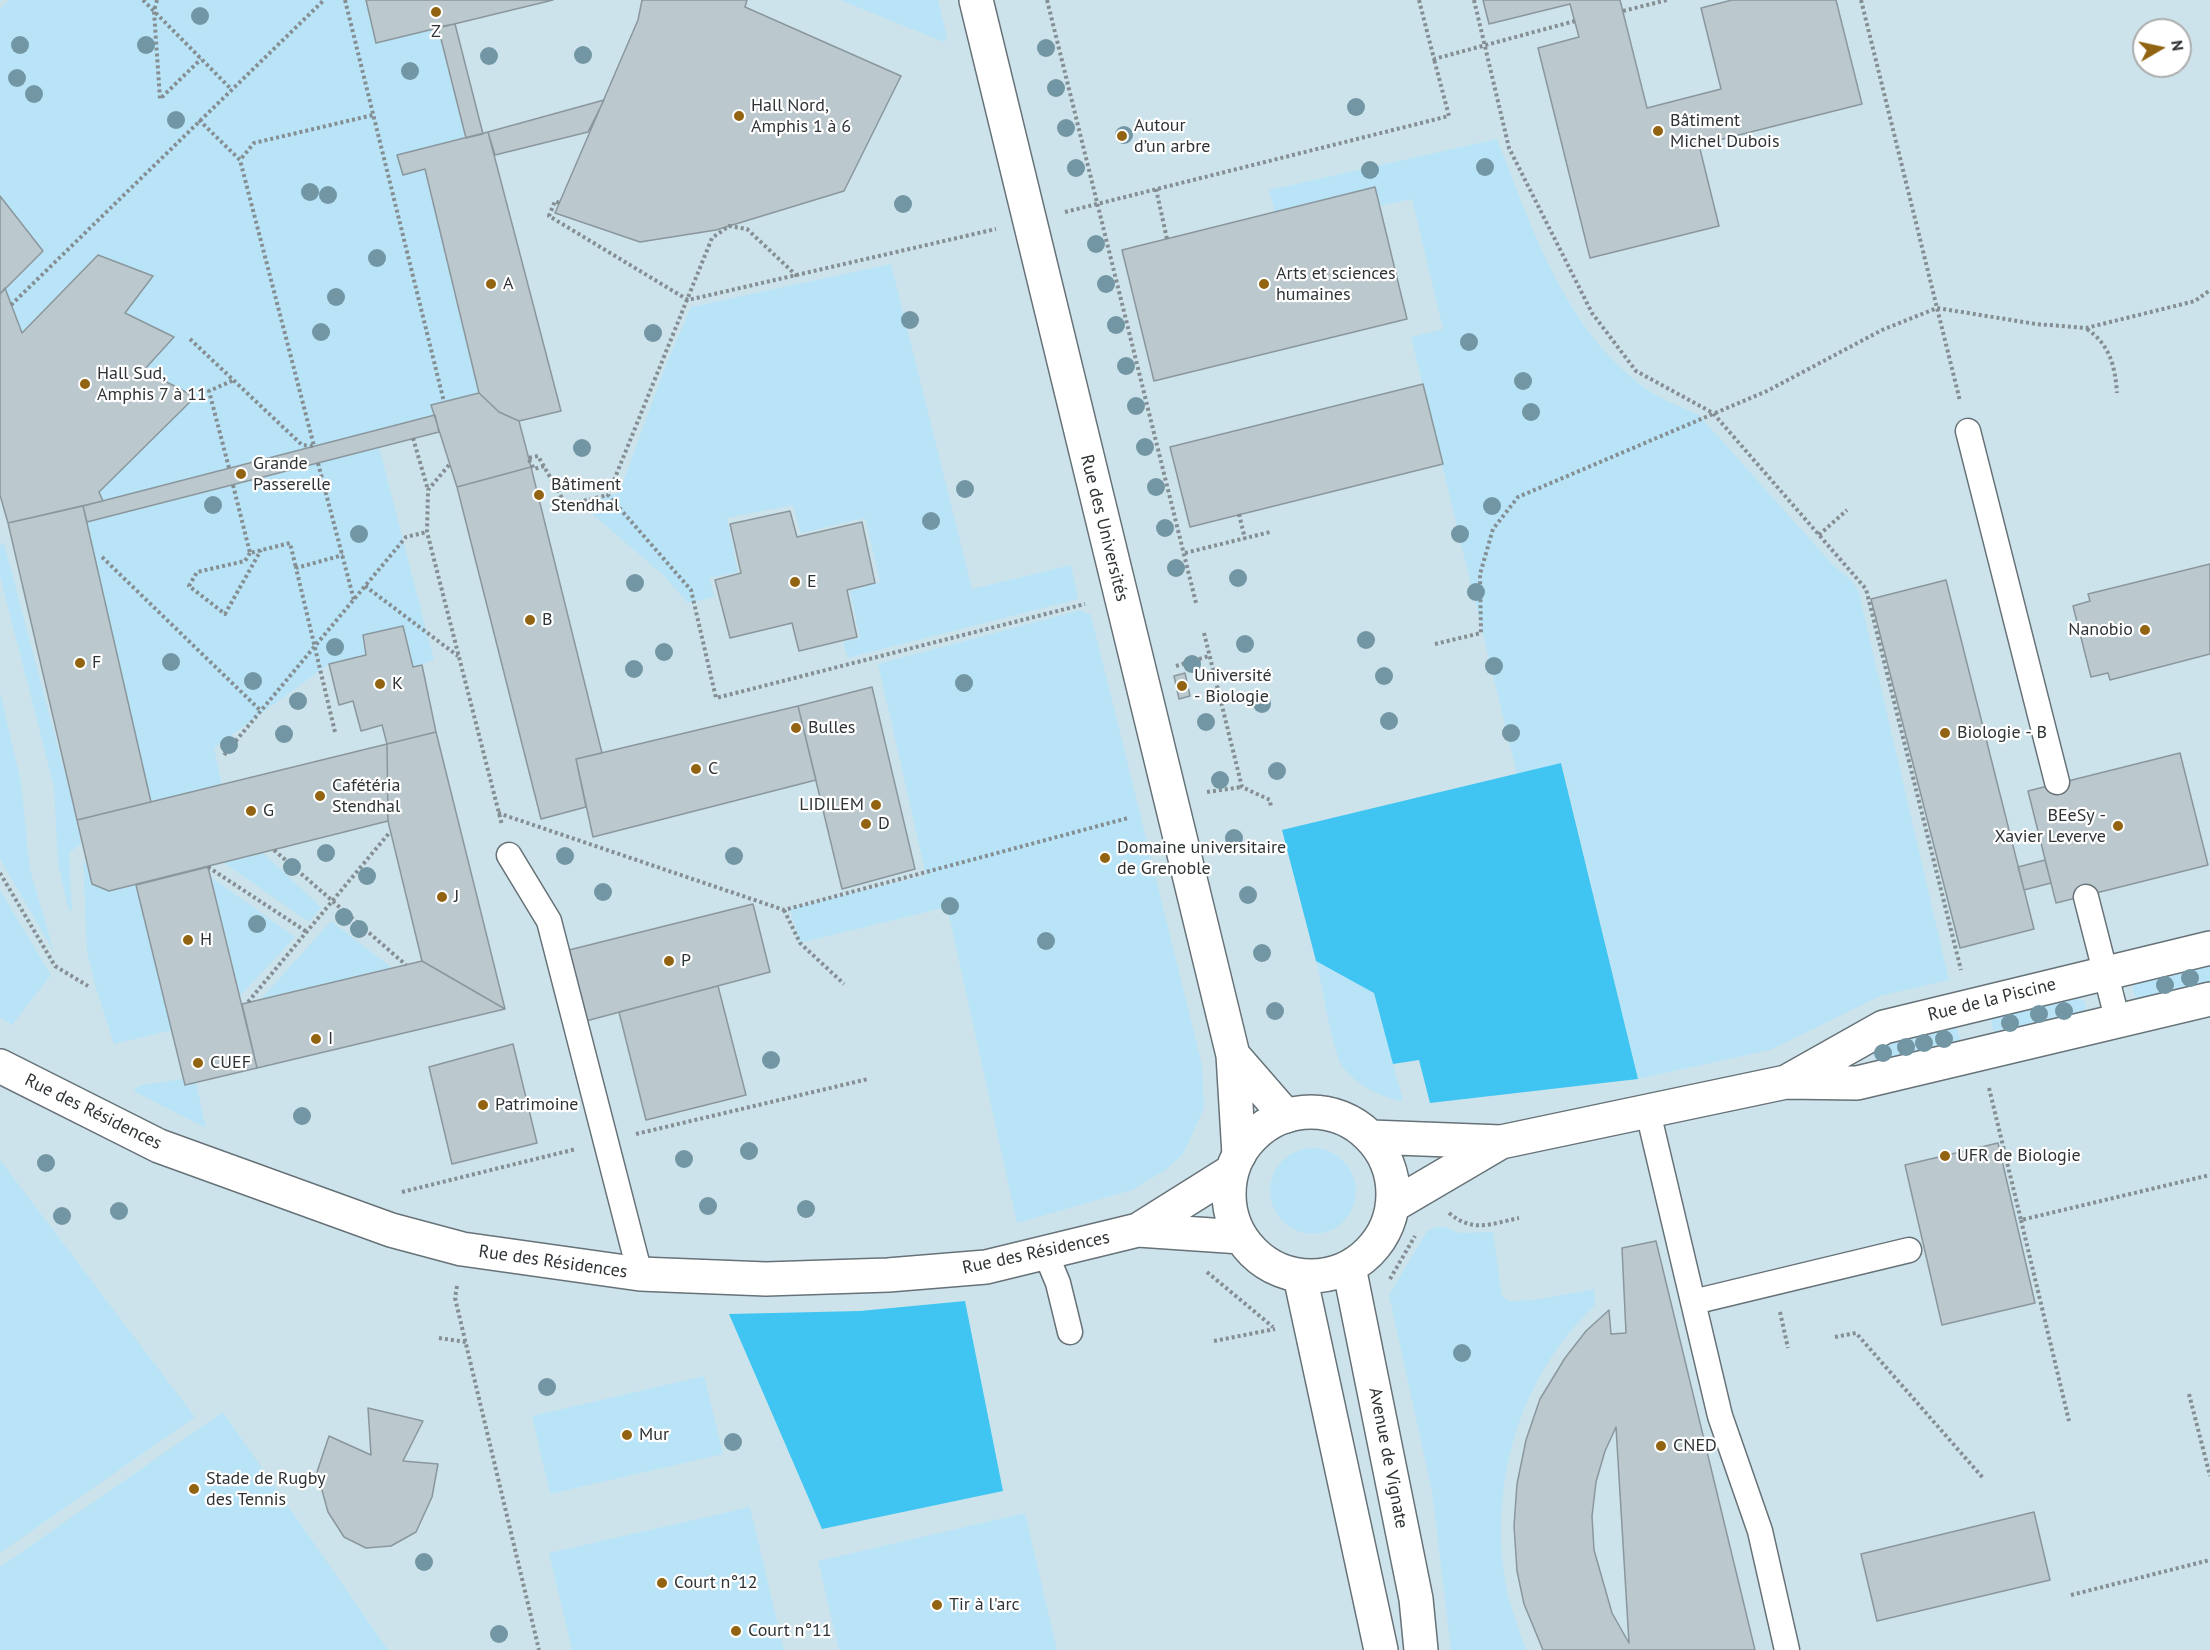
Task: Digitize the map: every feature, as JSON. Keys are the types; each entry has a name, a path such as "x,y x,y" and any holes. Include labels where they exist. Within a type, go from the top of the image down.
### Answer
{"street":[{"name":"Rue des Universités","path":"976,0 1233,1055 1235,1163"},
{"name":"Rue de la Piscine","path":"1786,1082 1884,1027 2210,948"},
{"name":"Rue de la Piscine","path":"1371,1137 1501,1142 1786,1082 1857,1083 2210,999"},
{"name":"Rue des Universités","path":"1233,1055 1286,1116"},
{"name":"Rue des Résidences","path":"0,1066 159,1146 391,1230 462,1249 640,1274 766,1279 888,1275 986,1267 1138,1230 1241,1237"},
{"path":"1306,1112 1326,1113 1343,1118 1371,1137 1385,1158 1392,1182 1392,1206 1385,1231 1370,1252 1349,1268 1325,1275 1300,1276 1280,1270 1257,1257 1241,1237 1232,1216 1229,1194 1235,1163 1251,1138 1267,1124 1286,1116 1306,1112"},
{"name":"Rue de la Piscine","path":"1392,1206 1501,1142"},
{"name":"Rue des Résidences","path":"1138,1230 1235,1163"},
{"name":"Avenue de Vignate","path":"1349,1268 1416,1599 1421,1650"},
{"path":"1300,1276 1381,1650"}],"lane":[{"path":"1968,431 2057,782"},
{"path":"509,855 549,921 640,1274"},
{"path":"2086,897 2118,1022"},
{"path":"1648,1112 1720,1416 1760,1531 1787,1650"},
{"path":"1693,1302 1909,1250"},
{"path":"1046,1254 1058,1283 1071,1332"}],"path":[{"path":"143,0 231,89"},
{"path":"157,0 154,11 160,99 201,59"},
{"path":"11,305 324,0"},
{"path":"345,0 444,402"},
{"path":"1047,0 1196,603"},
{"path":"1474,0 1509,148 1593,313 1636,371 1713,414 1866,589 1963,976"},
{"path":"1623,11 1667,0"},
{"path":"1862,0 1968,431"},
{"path":"1059,213 1449,116 1418,2"},
{"path":"1434,59 1575,21"},
{"path":"240,160 254,143 373,115"},
{"path":"190,339 302,445 314,446 240,160 199,120"},
{"path":"1156,189 1167,239"},
{"path":"559,203 555,201 549,216 688,300 1002,227"},
{"path":"608,495 712,238 729,226 747,229 797,276"},
{"path":"1435,644 1481,633 1480,574 1493,529 1518,497 1767,391 1882,330 1937,308 2036,324 2086,328 2195,302 2210,290"},
{"path":"2086,328 2099,338 2111,354 2117,393"},
{"path":"229,468 208,391 234,380"},
{"path":"413,438 428,490 427,532 509,855"},
{"path":"318,463 354,600"},
{"path":"428,490 449,465"},
{"path":"544,466 566,505 608,495"},
{"path":"233,485 250,552 245,561 197,572 189,586 225,614 261,550"},
{"path":"608,495 691,590 716,698 1095,602"},
{"path":"1819,535 1847,510"},
{"path":"1239,514 1245,539"},
{"path":"1185,553 1270,531"},
{"path":"224,755 406,537 427,532"},
{"path":"250,552 290,543 335,732"},
{"path":"296,568 343,555"},
{"path":"102,557 261,711"},
{"path":"365,586 459,656"},
{"path":"1204,633 1242,787"},
{"path":"1169,668 1209,656"},
{"path":"1198,793 1242,787 1270,800 1271,808"},
{"path":"498,813 784,910 1128,818"},
{"path":"248,1002 390,832"},
{"path":"274,850 406,965"},
{"path":"208,867 307,932"},
{"path":"0,873 55,966 88,986"},
{"path":"784,910 800,943 844,984"},
{"path":"1988,1081 2069,1421"},
{"path":"2021,1220 2210,1175"},
{"path":"1441,1207 1463,1225 1486,1224 1519,1218"},
{"path":"1387,1283 1417,1233"},
{"path":"1200,1266 1276,1329 1214,1341"},
{"path":"458,1279 455,1298 539,1650"},
{"path":"1835,1337 1856,1333 1983,1478"},
{"path":"439,1338 466,1342"},
{"path":"2189,1394 2210,1476"},
{"path":"2071,1595 2210,1560"}],"shaded area":[{"name":"Domaine universitaire de Grenoble","path":"0,0 2210,0 2210,1650 0,1650"},
{"path":"9,0 366,0 438,27 466,138 397,155 403,174 425,169 479,393 432,405 435,415 103,501 99,492 195,397 144,370 174,337 125,313 153,276 98,255 22,333 5,288 43,250 0,196 0,9"},
{"path":"840,0 938,0 947,37 944,42"},
{"path":"1497,139 1537,239 1571,304 1591,334 1614,361 1641,385 1661,398 1698,414 1833,565 1853,582 1859,593 1949,980 1880,996 1770,1050 1638,1079 1562,763 1517,774 1411,337 1443,329 1412,199 1379,206 1375,188 1275,212 1269,190"},
{"path":"891,264 972,589 1071,565 1078,599 848,658 843,642 860,638 850,591 880,582 865,518 801,533 793,505 727,518 738,572 709,578 715,597 688,603 663,575 581,504 619,493 665,367 691,307"},
{"path":"379,447 434,660 413,667 402,626 363,635 366,655 329,664 214,748 222,785 151,802 87,522"},
{"path":"4,543 83,842 69,853 72,910 69,911 58,865 54,787 0,576 0,544"},
{"path":"1081,610 1091,615 1202,1065 1204,1108 1183,1154 1167,1169 1132,1190 1017,1223 947,907 800,943 790,909 926,875 878,664"},
{"path":"0,692 21,782 30,869 54,952 0,859"},
{"path":"1561,763 1638,1079 1430,1103 1419,1060 1393,1064 1374,993 1316,961 1282,830"},
{"path":"263,853 321,907 309,922 224,863"},
{"path":"83,863 87,863 93,884 109,891 136,885 172,1030 114,1044 87,952"},
{"path":"211,877 295,937 240,996"},
{"path":"0,890 51,975 12,1025 0,1017"},
{"path":"331,921 392,968 261,999"},
{"path":"2210,957 2210,990 2138,1000 2133,992 2134,980"},
{"path":"1316,961 1374,993 1403,1101 1376,1093 1358,1082 1343,1068 1332,1036"},
{"path":"2073,994 2085,1002 2086,1012 1997,1045 1989,1012"},
{"path":"1955,1020 1963,1051 1878,1064 1872,1054 1872,1049"},
{"path":"184,1079 196,1082 206,1128 133,1091 140,1085"},
{"path":"1305,1148 1321,1148 1344,1160 1353,1174 1356,1191 1353,1208 1344,1222 1321,1234 1305,1234 1289,1227 1277,1215 1270,1199 1270,1183 1277,1167 1289,1155"},
{"path":"0,1160 195,1417 0,1553"},
{"path":"1436,1227 1445,1227 1460,1233 1493,1232 1502,1295 1508,1301 1534,1300 1594,1289 1595,1305 1569,1333 1547,1364 1530,1397 1516,1431 1507,1467 1502,1504 1501,1542 1505,1580 1511,1607 1526,1650 1451,1650 1432,1492 1389,1295 1427,1231"},
{"path":"965,1301 1003,1491 822,1529 729,1314 860,1311"},
{"name":"Mur","path":"704,1376 723,1454 550,1494 532,1416"},
{"name":"Stade de Rugby des Tennis","path":"223,1412 388,1650 0,1650 0,1567"},
{"name":"Court n°12","path":"750,1507 784,1650 572,1650 549,1553"},
{"name":"Tir à l'arc","path":"1025,1513 1057,1650 839,1650 818,1561"}],"building":[{"name":"Z","path":"366,0 553,0 376,43"},
{"name":"Hall Nord, Amphis 1 à 6","path":"642,0 747,0 745,7 901,76 844,191 716,230 640,242 555,213 638,20"},
{"name":"Bâtiment Michel Dubois","path":"1483,0 1620,0 1647,108 1721,89 1701,8 1732,0 1836,0 1862,104 1699,145 1719,226 1590,258 1538,48 1579,37 1570,4 1489,24"},
{"path":"455,24 483,134 466,138 438,27"},
{"path":"604,100 588,132 495,155 488,132"},
{"name":"A","path":"488,132 561,411 519,421 499,412 479,393 425,169 403,175 397,155"},
{"name":"Arts et sciences humaines","path":"1375,187 1407,319 1154,381 1122,250"},
{"path":"0,196 43,251 0,294"},
{"name":"Hall Sud, Amphis 7 à 11","path":"98,255 153,276 125,313 174,337 144,370 195,397 99,492 103,501 8,523 0,495 0,294 5,288 22,333"},
{"path":"1423,384 1443,464 1190,527 1170,447"},
{"path":"479,393 499,412 519,421 531,467 457,487 431,405"},
{"name":"Grande Passerelle","path":"435,415 439,432 87,522 83,506"},
{"name":"B","path":"531,467 602,753 576,759 586,807 541,819 457,487"},
{"name":"F","path":"83,506 151,802 77,820 8,523"},
{"name":"E","path":"790,511 797,537 862,522 875,583 847,590 857,637 799,651 792,623 730,638 715,580 741,573 730,524"},
{"name":"Nanobio","path":"2210,564 2210,654 2110,680 2108,673 2091,677 2073,606 2090,601 2088,594"},
{"name":"Biologie - B","path":"1946,580 2034,929 1960,948 1871,599"},
{"name":"K","path":"403,626 413,667 422,665 436,732 387,744 382,725 361,731 353,701 339,705 329,664 366,655 363,635"},
{"name":"Université - Biologie","path":"1185,673 1190,696 1179,699 1174,676"},
{"name":"D","path":"872,687 915,869 842,889 798,706"},
{"name":"C","path":"798,706 816,780 593,837 576,759"},
{"name":"J","path":"436,732 505,1009 422,961 388,821 387,744"},
{"name":"G","path":"387,744 388,821 109,891 92,884 77,820"},
{"name":"BEeSy - Xavier Leverve","path":"2180,753 2208,865 2056,903 2028,791"},
{"path":"2045,860 2051,883 2024,890 2018,867"},
{"name":"H","path":"208,867 257,1068 185,1085 136,885"},
{"name":"P","path":"753,904 770,972 586,1021 569,950"},
{"name":"I","path":"422,961 505,1009 257,1068 242,1004"},
{"name":"P","path":"718,986 746,1095 646,1120 619,1012"},
{"name":"Patrimoine","path":"513,1044 537,1143 452,1164 429,1067"},
{"path":"1998,1143 2035,1303 1942,1325 1905,1165"},
{"name":"CNED","path":"1656,1241 1755,1650 1543,1650 1524,1604 1517,1571 1514,1526 1517,1484 1526,1440 1540,1399 1565,1358 1586,1331 1609,1310 1611,1334 1626,1333 1622,1248","holes":["1616,1427 1629,1643 1612,1613 1594,1550 1592,1516 1596,1482 1605,1451"]},
{"path":"368,1408 423,1421 403,1461 438,1464 432,1497 416,1532 391,1546 366,1548 344,1537 328,1512 317,1472 329,1436 371,1455"},
{"path":"2034,1512 2050,1580 1877,1621 1861,1554"}],"place":[{"name":"Z","path":"436,12"},
{"name":"Hall Nord, Amphis 1 à 6","path":"739,116"},
{"name":"Bâtiment Michel Dubois","path":"1658,131"},
{"name":"Autour d’un arbre","path":"1122,136"},
{"name":"A","path":"491,284"},
{"name":"Arts et sciences humaines","path":"1264,284"},
{"name":"Hall Sud, Amphis 7 à 11","path":"85,384"},
{"name":"Grande Passerelle","path":"241,474"},
{"name":"Bâtiment Stendhal","path":"539,495"},
{"name":"E","path":"795,582"},
{"name":"B","path":"530,620"},
{"name":"Nanobio","path":"2145,630"},
{"name":"F","path":"80,663"},
{"name":"K","path":"380,684"},
{"name":"Université - Biologie","path":"1182,686"},
{"name":"Bulles","path":"796,728"},
{"name":"Biologie - B","path":"1945,733"},
{"name":"C","path":"696,769"},
{"name":"Cafétéria Stendhal","path":"320,796"},
{"name":"LIDILEM","path":"876,805"},
{"name":"G","path":"251,811"},
{"name":"D","path":"866,824"},
{"name":"BEeSy - Xavier Leverve","path":"2118,826"},
{"name":"Domaine universitaire de Grenoble","path":"1105,858"},
{"name":"J","path":"442,897"},
{"name":"H","path":"188,940"},
{"name":"P","path":"669,961"},
{"name":"I","path":"316,1039"},
{"name":"CUEF","path":"198,1063"},
{"name":"Patrimoine","path":"483,1105"},
{"name":"UFR de Biologie","path":"1945,1156"},
{"name":"Mur","path":"627,1435"},
{"name":"CNED","path":"1661,1446"},
{"name":"Stade de Rugby des Tennis","path":"194,1489"},
{"name":"Court n°12","path":"662,1583"},
{"name":"Tir à l'arc","path":"937,1605"},
{"name":"Court n°11","path":"736,1631"}]}
